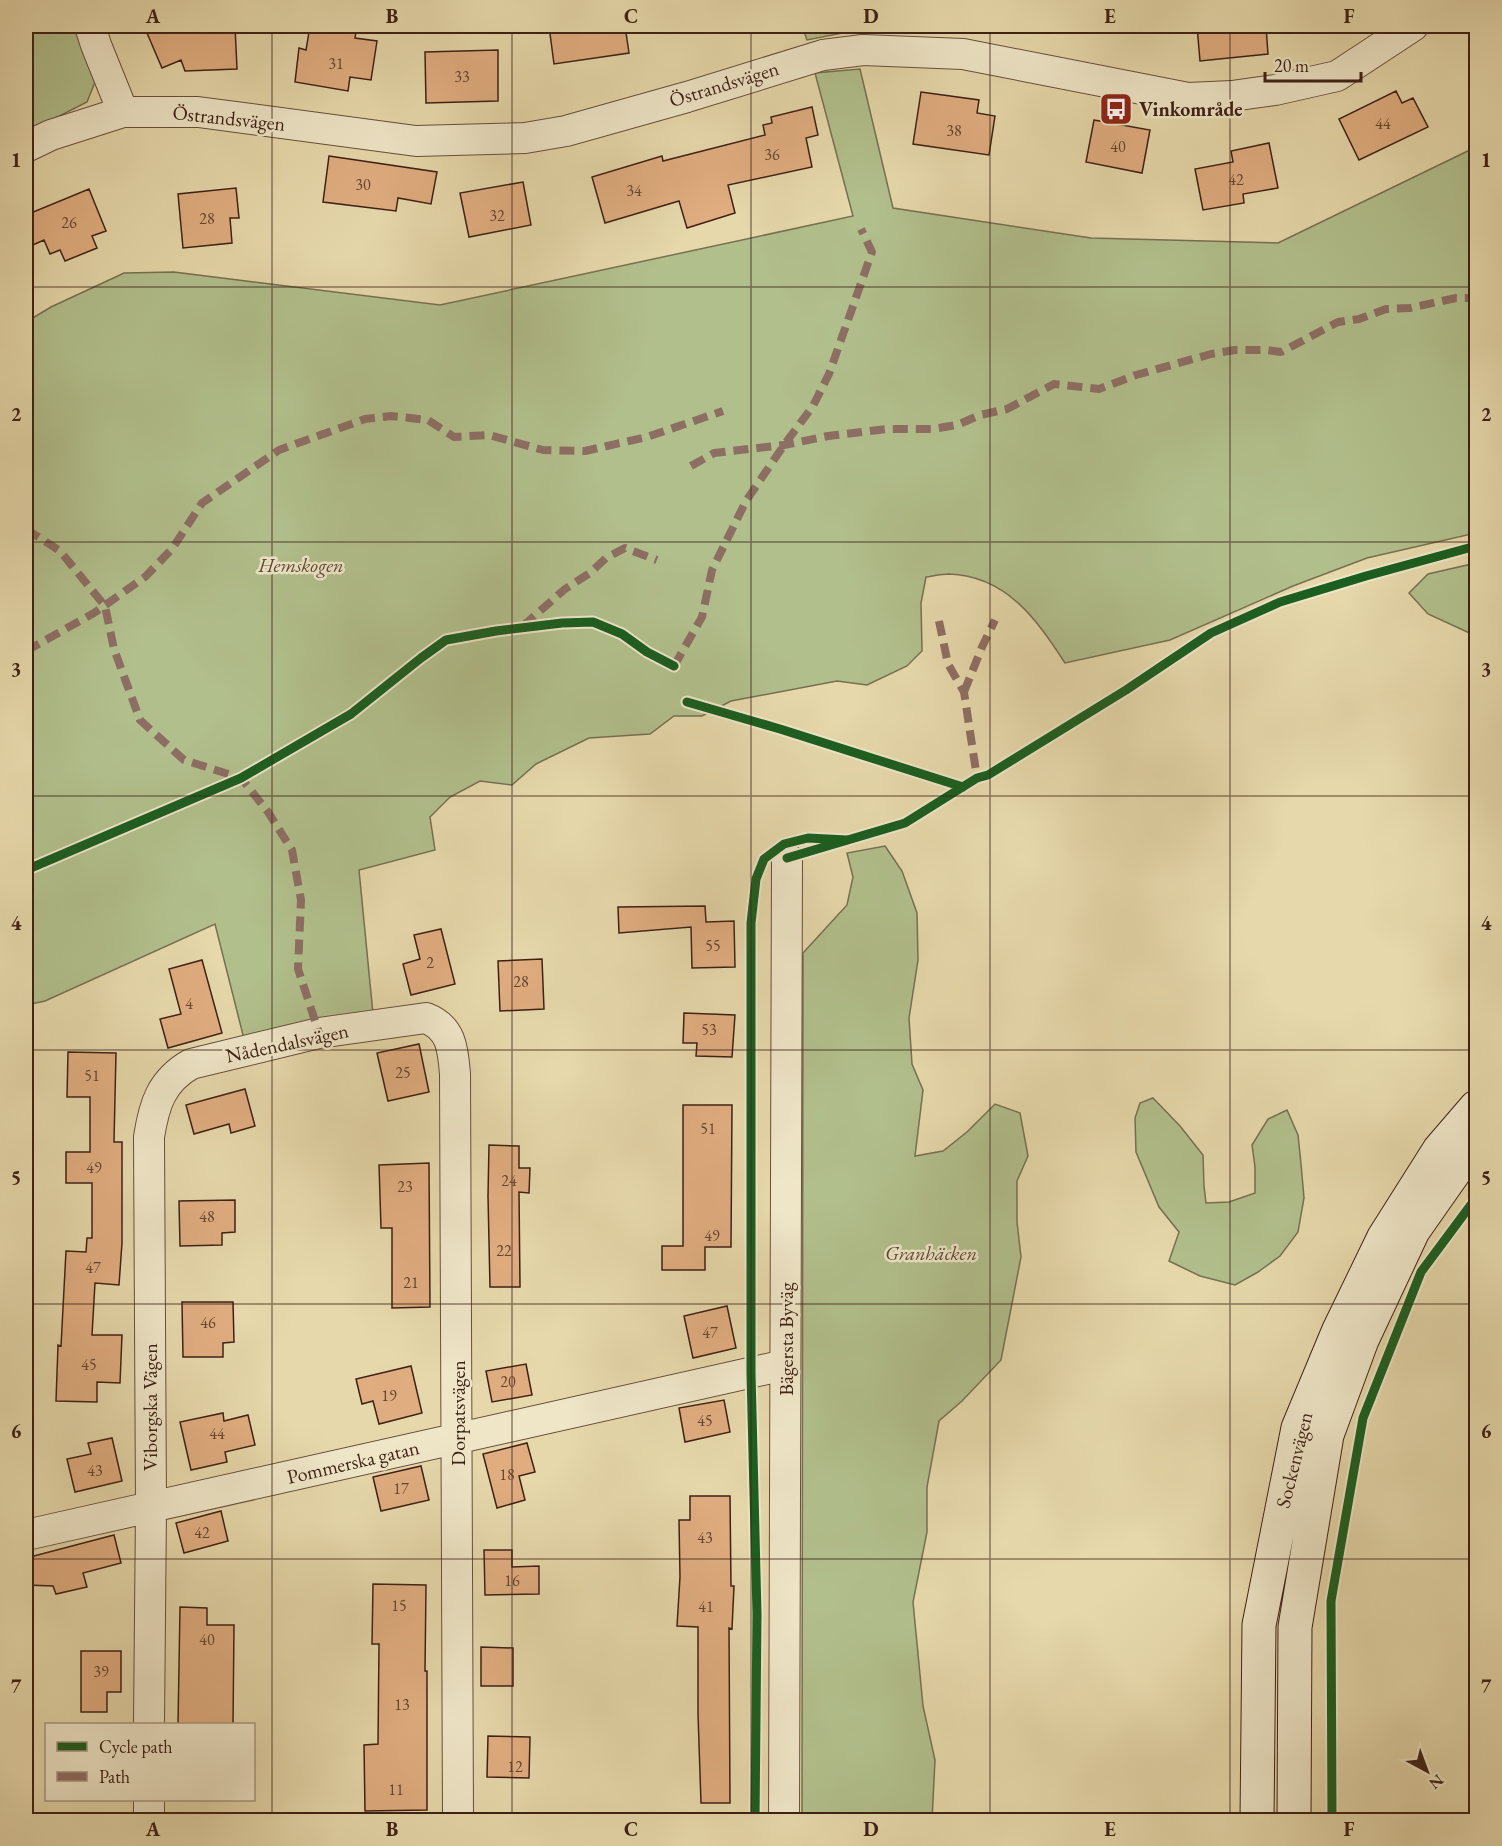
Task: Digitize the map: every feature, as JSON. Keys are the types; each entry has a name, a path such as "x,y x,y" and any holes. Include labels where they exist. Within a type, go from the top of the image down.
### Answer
{"main road":[{"name":"Sockenvägen","path":"1257,1821 1259,1625 1298,1428 1338,1332 1384,1237 1439,1150 1476,1107"},
{"name":"Sockenvägen","path":"1294,1821 1295,1627 1327,1436 1362,1340 1413,1231 1476,1144"}],"street":[{"path":"90,26 123,112"},
{"name":"Östrandsvägen","path":"26,147 51,135 123,112 198,112 416,141 525,138 577,128 823,55 863,50 963,54 1188,98 1232,96 1275,90 1337,76 1413,26"},
{"name":"Bägersta Byväg","path":"784,1821 788,858"},
{"name":"Nådendalsvägen","path":"161,1092 177,1072 191,1064 319,1033 426,1018"},
{"name":"Dorpatsvägen","path":"426,1018 435,1022 453,1046 455,1074 458,1821"},
{"name":"Viborgska Vägen","path":"149,1723 151,1508 149,1137 153,1112 161,1092"},
{"name":"Pommerska gatan","path":"26,1535 785,1365"},
{"path":"149,1801 149,1821"}],"green space":[{"path":"26,26 75,26 95,82 87,102 26,133"},
{"path":"802,26 851,26 853,31 807,40"},
{"name":"Hemskogen","path":"860,69 893,208 1091,238 1278,243 1476,147 1476,533 1367,558 1293,586 1170,640 1065,663 1031,616 1004,592 988,583 969,577 949,574 926,577 921,603 922,651 907,666 867,685 837,681 731,701 702,716 674,716 650,734 589,738 536,764 512,785 480,781 450,797 430,817 435,850 359,870 373,1014 244,1039 215,924 45,1001 26,1005 26,322 51,307 124,273 174,272 440,305 853,216 815,73"},
{"path":"1476,563 1476,636 1428,614 1409,593 1428,574"},
{"name":"Granhäcken","path":"885,846 902,871 917,913 918,960 909,1018 912,1064 923,1090 915,1156 943,1151 967,1132 995,1104 1020,1113 1028,1156 1017,1181 1017,1222 1021,1257 1001,1360 962,1401 939,1421 927,1487 927,1532 913,1602 923,1706 935,1760 932,1820 802,1820 803,953 847,905 853,877 847,853"},
{"path":"1153,1098 1180,1126 1203,1155 1206,1203 1229,1202 1255,1193 1252,1145 1268,1119 1287,1110 1298,1135 1304,1198 1298,1232 1280,1256 1235,1285 1200,1276 1169,1261 1179,1232 1159,1207 1136,1152 1135,1118 1140,1103"}],"building":[{"path":"144,26 235,26 237,69 185,71 181,60 162,68"},
{"path":"310,26 357,26 355,38 377,41 371,80 350,77 348,91 295,82 299,48 306,50"},
{"path":"549,26 625,26 629,53 554,64"},
{"path":"1197,26 1266,26 1268,54 1200,61"},
{"path":"498,50 498,101 426,103 425,52"},
{"path":"1396,91 1402,103 1413,98 1428,127 1359,160 1339,119"},
{"path":"921,92 979,100 977,113 995,116 989,155 913,144"},
{"path":"812,107 818,135 806,138 812,167 728,185 735,213 687,228 679,201 605,223 592,177 662,156 663,161 765,135 763,125 772,123 771,117"},
{"path":"1094,120 1150,130 1142,173 1086,162"},
{"path":"1269,143 1278,188 1243,194 1244,203 1203,210 1195,169 1233,162 1231,151"},
{"path":"329,156 437,172 431,204 398,198 396,211 323,202"},
{"path":"523,182 531,225 469,237 460,193"},
{"path":"236,188 239,218 230,218 232,243 183,248 178,194"},
{"path":"89,189 106,231 92,236 97,248 65,261 60,250 50,254 44,240 26,248 26,215"},
{"path":"705,906 706,922 734,921 735,967 692,968 691,927 619,933 618,907"},
{"path":"441,929 455,984 411,995 403,964 420,959 414,935"},
{"path":"542,959 544,1009 500,1011 498,961"},
{"path":"202,960 222,1033 168,1048 160,1019 181,1014 169,969"},
{"path":"684,1013 735,1015 732,1057 696,1056 697,1043 683,1043"},
{"path":"419,1044 429,1092 388,1101 377,1053"},
{"path":"68,1052 116,1053 114,1142 122,1142 122,1243 119,1285 95,1283 92,1335 122,1335 120,1383 97,1382 97,1402 56,1401 66,1251 86,1252 87,1238 92,1238 92,1183 66,1183 66,1152 90,1152 90,1097 67,1097"},
{"path":"245,1089 255,1126 231,1133 229,1124 194,1134 186,1105"},
{"path":"683,1105 732,1105 731,1247 705,1247 705,1270 662,1270 662,1246 683,1246"},
{"path":"489,1145 519,1146 519,1168 530,1168 529,1193 519,1192 520,1287 490,1287"},
{"path":"429,1163 430,1307 392,1308 392,1228 381,1228 379,1165"},
{"path":"235,1200 235,1232 222,1233 222,1245 180,1246 179,1201"},
{"path":"182,1302 233,1302 234,1342 223,1343 223,1357 183,1357"},
{"path":"727,1306 736,1348 693,1358 684,1316"},
{"path":"526,1364 532,1395 492,1402 486,1371"},
{"path":"411,1366 422,1413 379,1424 373,1401 362,1404 356,1379"},
{"path":"724,1400 730,1432 685,1442 679,1408"},
{"path":"223,1413 224,1421 248,1415 255,1445 225,1452 227,1462 191,1470 180,1422"},
{"path":"112,1438 122,1481 75,1492 67,1459 91,1454 88,1443"},
{"path":"527,1443 535,1472 519,1476 525,1500 497,1508 483,1454"},
{"path":"421,1466 429,1500 381,1511 373,1477"},
{"path":"690,1496 730,1496 731,1586 734,1586 732,1629 729,1628 730,1803 701,1803 698,1627 677,1626 680,1577 679,1520 690,1520"},
{"path":"221,1511 228,1541 184,1553 176,1523"},
{"path":"114,1535 121,1563 83,1573 87,1587 56,1594 53,1586 26,1585 26,1558"},
{"path":"484,1550 512,1550 512,1567 539,1566 539,1594 485,1595"},
{"path":"373,1584 426,1585 427,1810 365,1811 364,1745 378,1744 379,1644 372,1644"},
{"path":"180,1607 207,1608 207,1625 234,1625 233,1723 178,1723"},
{"path":"481,1647 513,1648 513,1686 481,1686"},
{"path":"81,1651 121,1651 121,1692 107,1692 107,1712 81,1712"},
{"path":"488,1736 530,1737 529,1778 487,1777"}],"marked path":[{"path":"674,666 702,617 712,570 746,501 813,406 829,374 872,252 861,229"},
{"path":"691,466 714,453 887,429 932,429 957,425 980,415 1007,409 1054,384 1099,389 1136,375 1211,354 1235,350 1281,352 1338,322 1359,319 1386,309 1410,308 1456,298 1476,298"},
{"path":"26,651 94,613 145,577 172,549 202,503 279,450 365,419 391,416 428,420 454,437 489,435 543,450 585,451 647,437 723,411"},
{"path":"26,529 60,551 105,606 114,649 140,720 184,760 241,778 268,812 292,850 301,900 298,969 319,1033"},
{"path":"523,626 565,589 590,573 606,558 625,548 657,560"},
{"path":"964,692 995,620"},
{"path":"939,621 948,664 964,692 977,778"}],"cycle path":[{"path":"787,858 905,823 1126,690 1211,633 1280,602 1476,546"},
{"path":"26,870 241,778 351,714 446,640 496,631 562,623 593,622 622,634 647,652 674,666"},
{"path":"687,702 963,787"},
{"path":"755,1820 757,1614 751,1373 751,923 756,879 764,859 784,844 808,838 847,840"},
{"path":"1332,1820 1331,1601 1363,1418 1421,1272 1476,1198"}],"place":[{"name":"Vinkområde","path":"1116,109"}]}
